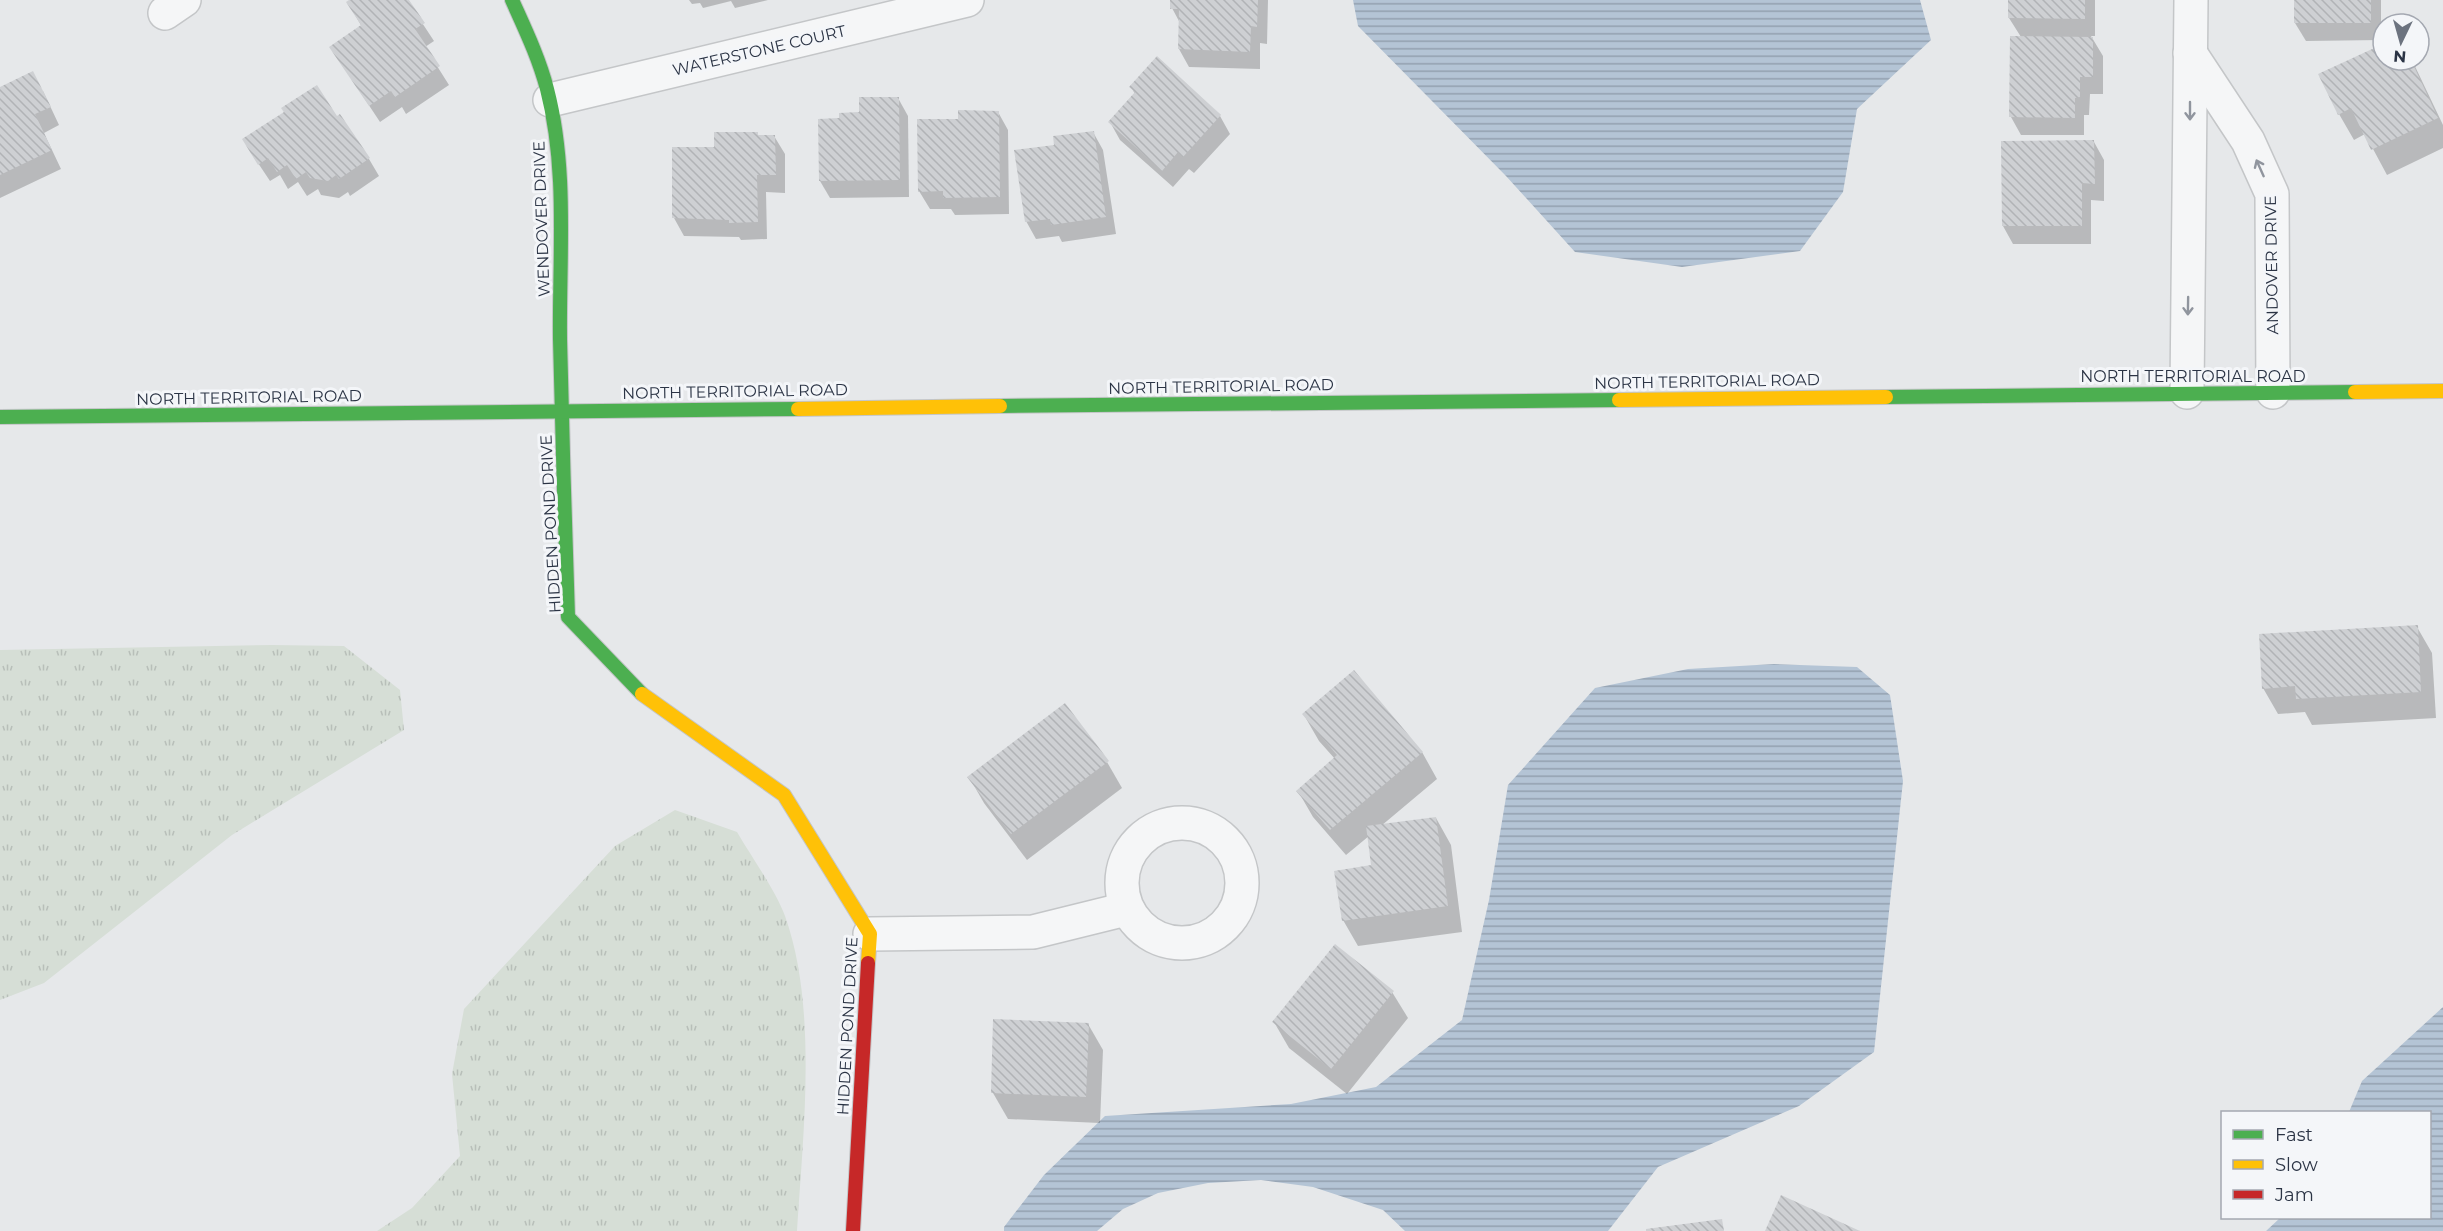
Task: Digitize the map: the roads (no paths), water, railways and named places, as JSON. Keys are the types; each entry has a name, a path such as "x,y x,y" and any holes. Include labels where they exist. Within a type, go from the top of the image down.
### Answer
{"main road":[{"name":"WENDOVER DRIVE","path":"512,0 531,42 550,100 560,184 562,409"},
{"name":"NORTH TERRITORIAL ROAD","path":"0,417 562,409 2443,391"},
{"name":"HIDDEN POND DRIVE","path":"562,409 568,617 639,692 784,795 870,934 854,1231"}],"street":[{"name":"WATERSTONE COURT","path":"550,100 967,0"},
{"path":"2187,392 2191,0"},
{"name":"ANDOVER DRIVE","path":"2190,53 2248,141 2272,194 2273,392"},
{"path":"870,934 1033,932 1126,909"}],"water":[{"path":"1353,0 1920,0 1931,40 1857,109 1843,192 1800,251 1682,267 1575,252 1506,176 1358,26"},
{"path":"1774,664 1857,667 1890,695 1903,781 1874,1052 1799,1106 1658,1167 1608,1231 1405,1231 1383,1210 1313,1187 1261,1180 1208,1183 1158,1193 1123,1209 1097,1231 1004,1231 1004,1227 1044,1175 1105,1116 1291,1104 1376,1087 1462,1020 1489,900 1508,785 1595,688 1688,669"},
{"path":"2443,1007 2443,1231 2266,1231 2279,1219 2431,1219 2431,1111 2349,1111 2362,1081"}]}
